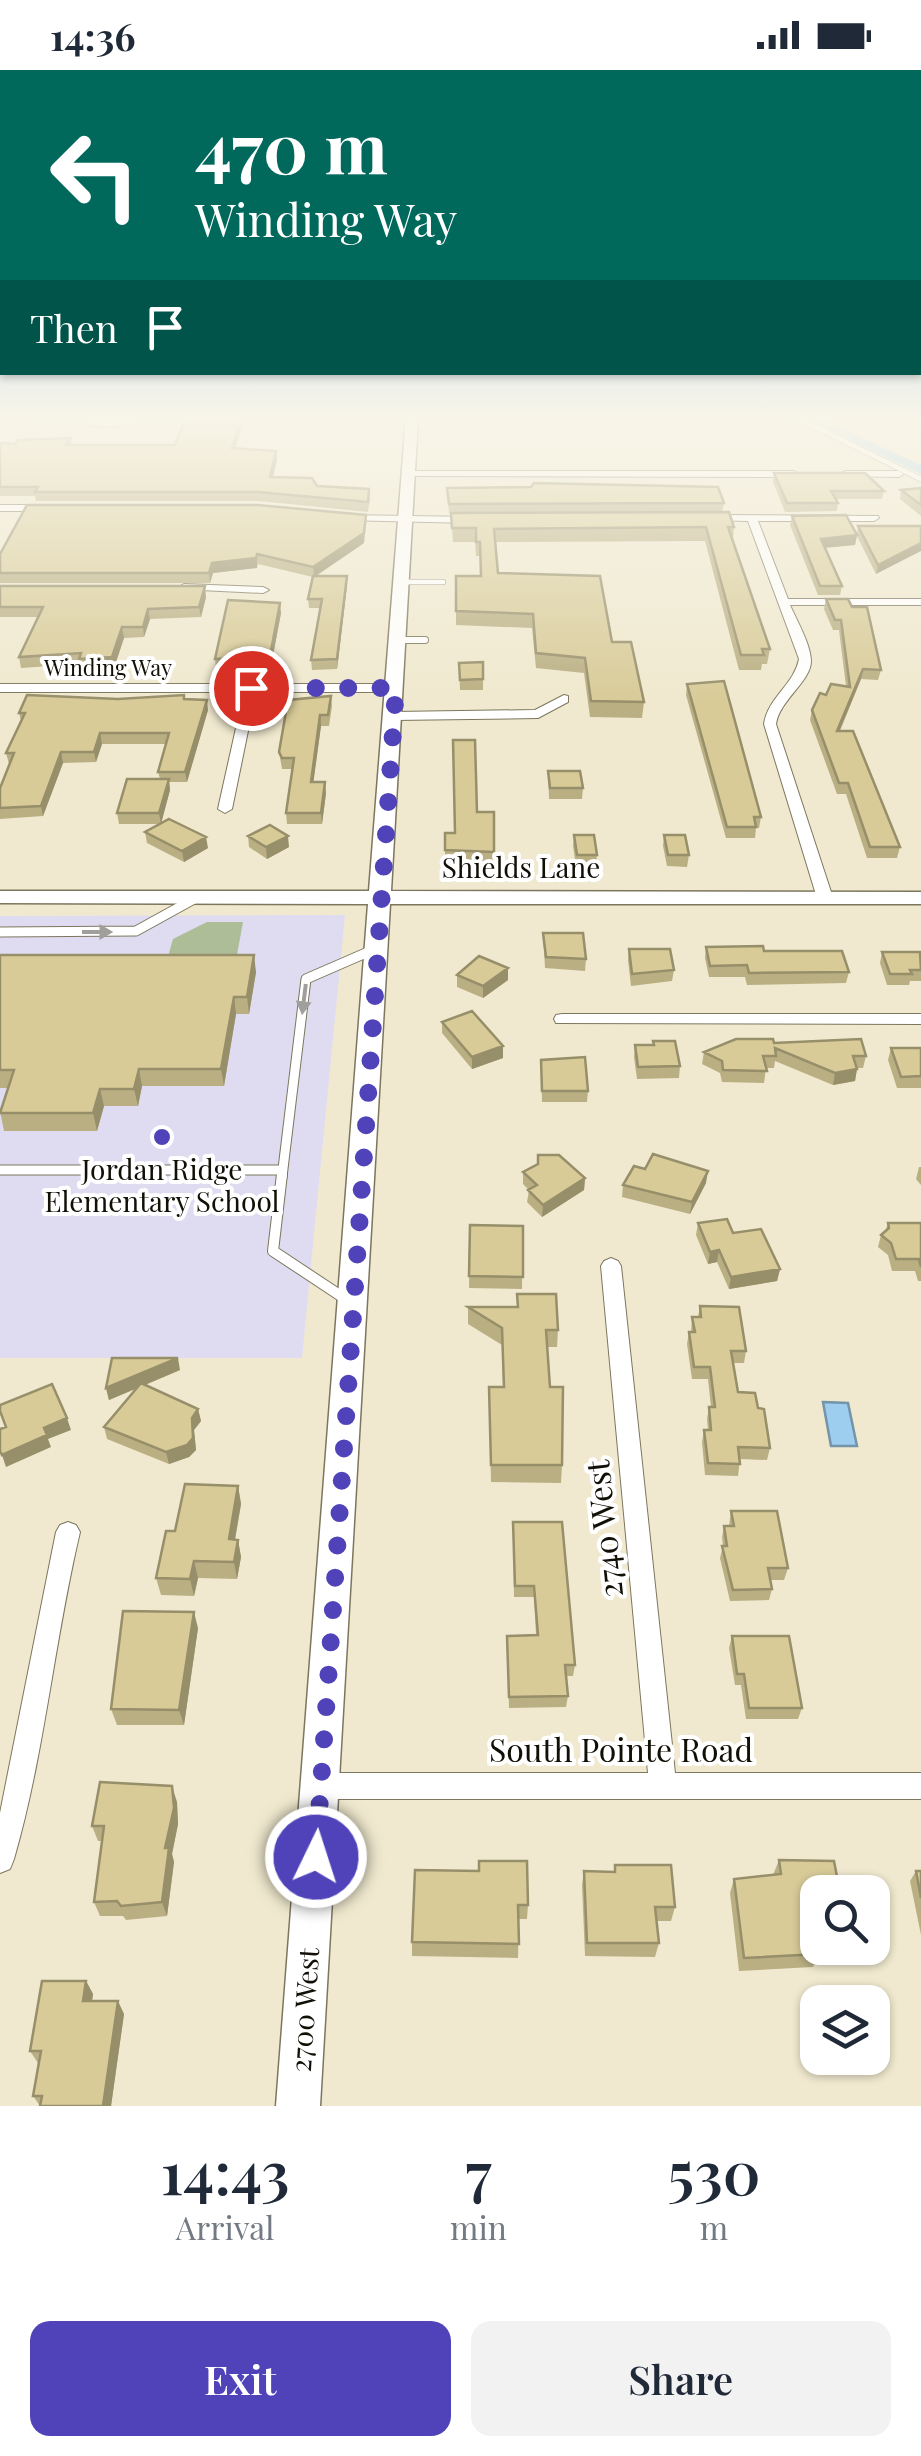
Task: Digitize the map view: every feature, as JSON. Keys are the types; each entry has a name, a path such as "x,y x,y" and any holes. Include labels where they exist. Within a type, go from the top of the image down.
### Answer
{"main road":[{"name":"2700 West","path":"298,2106 408,513"},
{"name":"Shields Lane","path":"0,897 921,898"}],"street":[{"path":"332,517 488,520"},
{"path":"696,518 874,518"},
{"path":"752,518 805,668 773,707 770,724 825,898"},
{"path":"171,587 263,590"},
{"path":"784,602 921,602"},
{"name":"Winding Way","path":"0,688 396,688"},
{"path":"225,808 251,688"},
{"path":"394,716 538,714 564,699"},
{"path":"562,1019 921,1019"},
{"name":"2740 West","path":"610,1266 663,1786"},
{"path":"0,1858 28,1752 53,1588 68,1532"},
{"name":"South Pointe Road","path":"320,1786 921,1786"}],"lane":[{"path":"404,582 444,582"},
{"path":"400,640 425,640"},
{"path":"0,932 136,932 198,897"},
{"path":"354,1304 272,1250 306,979 377,948"},
{"path":"0,1170 282,1170"}],"shaded area":[{"name":"Jordan Ridge Elementary School","path":"345,915 302,1358 0,1358 0,916"}],"green space":[{"path":"207,922 243,922 236,960 167,960 173,939"}],"water":[{"path":"823,1402 848,1403 857,1446 831,1446"}],"building":[{"path":"23,513 366,515 364,533 313,567 257,554 256,558 212,563 209,573 0,573 0,554"},
{"path":"451,513 729,513 734,527 728,527 770,649 762,649 764,655 741,655 706,527 494,529 498,573 600,576 612,642 631,642 644,702 591,701 585,658 536,653 533,614 456,611 456,576 481,576 480,542 476,542 476,528 452,528"},
{"path":"846,515 857,535 821,539 842,586 820,586 792,516"},
{"path":"858,526 921,526 921,543 878,565"},
{"path":"313,576 347,576 337,659 311,660 322,599 308,599"},
{"path":"0,586 205,586 199,607 148,609 143,627 122,627 112,657 79,659 81,653 19,657 43,607 0,607"},
{"path":"826,599 848,599 852,607 867,607 881,670 863,669 837,731 853,731 900,847 870,847 848,783 839,783 812,710 820,693 826,695 831,684 850,687 841,620 835,620"},
{"path":"228,600 280,603 270,656 215,659"},
{"path":"483,662 483,679 460,680 459,663"},
{"path":"724,681 761,817 754,817 756,827 727,827 687,684"},
{"path":"27,695 118,699 184,695 184,699 207,700 185,772 158,772 169,733 100,733 94,752 61,752 41,806 0,808 0,788 14,753 6,753 25,713 19,713"},
{"path":"331,696 328,715 320,715 311,782 325,782 321,813 286,813 294,758 282,758 279,752 288,700"},
{"path":"453,740 475,740 477,812 494,812 494,852 445,850 445,833 455,833"},
{"path":"548,771 580,771 583,788 550,788"},
{"path":"127,779 169,779 159,813 117,813"},
{"path":"169,819 206,837 182,851 145,832"},
{"path":"270,825 288,836 266,847 248,836"},
{"path":"574,835 594,835 597,855 577,855"},
{"path":"664,835 685,835 689,855 668,855"},
{"path":"543,933 583,933 586,959 546,957"},
{"path":"763,946 764,951 842,951 849,972 749,973 747,965 710,966 706,947"},
{"path":"629,949 670,949 674,970 632,974"},
{"path":"882,952 920,952 921,970 890,974"},
{"path":"0,955 254,955 247,997 234,997 221,1069 139,1069 134,1089 100,1089 93,1113 0,1113 14,1070 0,1070"},
{"path":"479,956 508,968 483,986 457,975"},
{"path":"472,1011 503,1046 472,1057 442,1022"},
{"path":"736,1039 773,1039 774,1043 861,1039 866,1056 853,1056 857,1069 835,1073 775,1048 776,1056 763,1056 767,1071 723,1070 722,1061 704,1052"},
{"path":"653,1041 675,1041 680,1066 638,1067 635,1045 654,1045"},
{"path":"891,1048 921,1048 921,1076 901,1077"},
{"path":"585,1057 588,1091 542,1091 541,1060"},
{"path":"653,1154 708,1171 692,1202 623,1185 634,1166 645,1169"},
{"path":"538,1155 559,1155 585,1178 543,1205 528,1190 537,1185 523,1172 538,1164"},
{"path":"727,1219 733,1233 761,1229 780,1269 731,1277 719,1250 710,1252 698,1223"},
{"path":"888,1223 921,1223 921,1267 919,1259 896,1259 891,1243 881,1235 889,1228"},
{"path":"470,1225 523,1226 523,1277 469,1276"},
{"path":"517,1294 556,1294 558,1330 546,1330 550,1387 563,1387 562,1465 491,1465 489,1387 504,1387 502,1328 468,1307 518,1307"},
{"path":"700,1306 739,1307 746,1351 731,1351 738,1392 755,1393 758,1408 764,1409 770,1448 738,1447 740,1464 708,1463 704,1430 711,1430 709,1407 715,1407 710,1367 694,1367 689,1332 695,1332 692,1317 701,1317"},
{"path":"112,1358 178,1358 106,1388"},
{"path":"141,1383 198,1409 192,1418 193,1438 187,1445 166,1452 104,1427"},
{"path":"52,1384 67,1418 44,1428 47,1435 2,1455 0,1429 6,1427 0,1405"},
{"path":"185,1484 238,1486 229,1539 238,1540 234,1562 194,1561 190,1579 156,1578 166,1531 175,1531"},
{"path":"731,1511 777,1511 788,1568 768,1568 772,1589 733,1590 722,1546 727,1546 724,1526 734,1526"},
{"path":"513,1522 562,1522 575,1665 565,1665 568,1696 509,1697 507,1636 538,1635 534,1586 515,1586"},
{"path":"123,1611 194,1612 179,1710 111,1709"},
{"path":"732,1636 789,1636 802,1708 749,1708 744,1674 737,1674"},
{"path":"100,1782 172,1786 174,1808 165,1848 169,1848 162,1902 121,1906 117,1901 94,1902 104,1826 92,1826"},
{"path":"779,1860 834,1861 837,1875 800,1875 800,1955 744,1958 734,1879 781,1874"},
{"path":"479,1861 527,1861 528,1905 518,1905 519,1944 412,1942 415,1870 479,1871"},
{"path":"615,1865 671,1865 675,1907 655,1907 659,1943 587,1943 584,1871 615,1872"},
{"path":"916,1871 921,1871 921,1898"},
{"path":"42,1981 86,1981 83,2001 118,2001 103,2106 40,2106 42,2096 33,2096 41,2051 30,2051"}],"place":[{"name":"Jordan Ridge Elementary School","path":"162,1137"}],"route":[{"path":"251,688 396,688 316,1857"}]}
